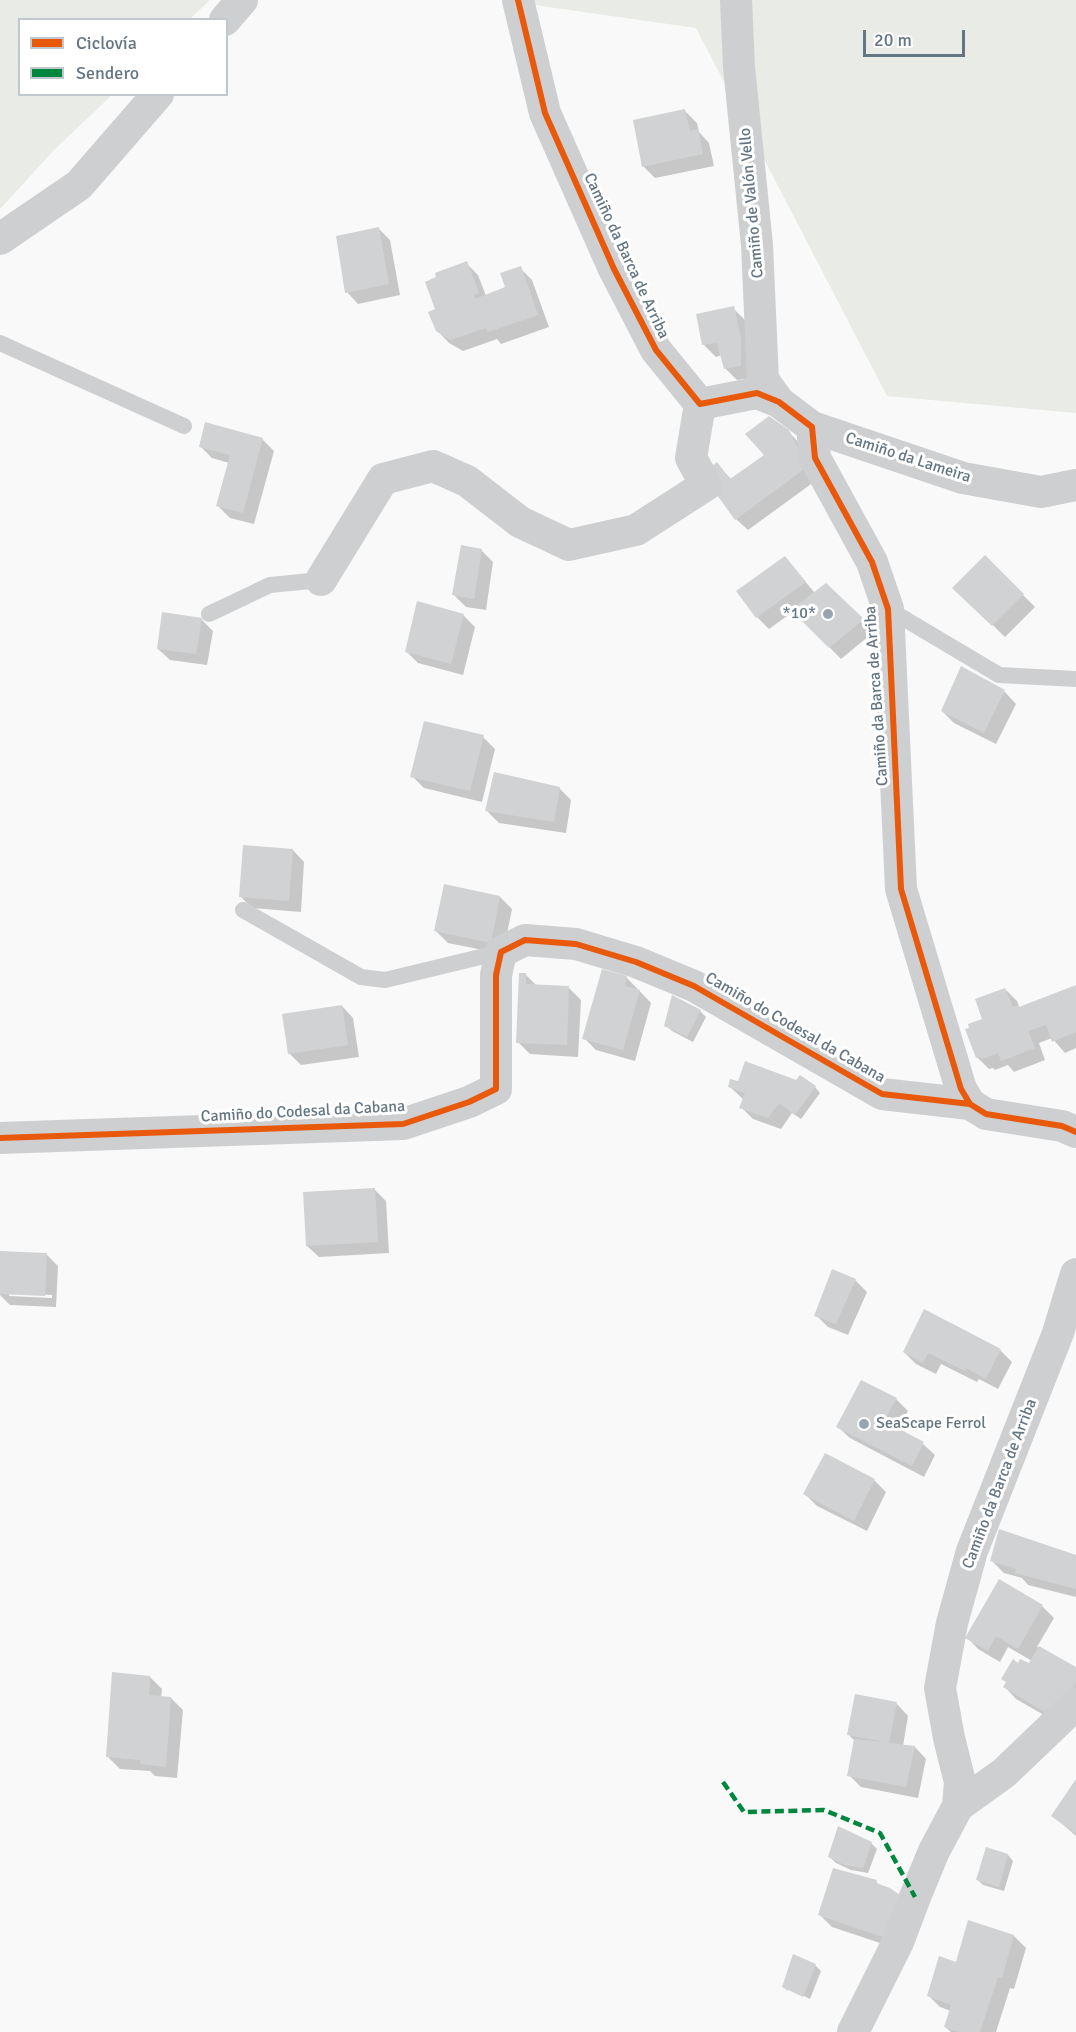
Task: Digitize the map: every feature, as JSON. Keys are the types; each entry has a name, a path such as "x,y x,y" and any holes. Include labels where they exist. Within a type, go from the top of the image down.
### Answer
{"street":[{"path":"227,18 242,0"},
{"name":"Camiño da Barca de Arriba","path":"518,0 545,113 614,269 656,350 700,404"},
{"name":"Camiño de Valón Vello","path":"736,0 739,67 757,245 763,380 779,402"},
{"path":"0,238 79,185 156,96"},
{"path":"321,580 383,479 433,466 467,481 519,522 569,545 636,530 706,485 690,458 700,404 757,393 779,402 812,427"},
{"name":"Camiño da Barca de Arriba","path":"812,427 815,458 872,562 888,609 901,888 961,1089 970,1104"},
{"name":"Camiño da Lameira","path":"812,427 963,478 1041,492 1076,485"},
{"name":"Camiño do Codesal da Cabana","path":"0,1138 403,1124 469,1102 496,1089 496,975 501,952 525,940 576,944 636,962 694,986 882,1094 970,1104"},
{"path":"970,1104 986,1114 1062,1126 1076,1132"},
{"name":"Camiño da Barca de Arriba","path":"852,2032 898,1942 934,1851 958,1806 960,1782 940,1688 952,1623 972,1551 1058,1333 1076,1274"},
{"path":"958,1806 1004,1773 1076,1704"}],"lane":[{"path":"0,343 184,426"},
{"path":"209,614 270,585 321,580"},
{"path":"888,609 999,675 1076,679"},
{"path":"243,910 361,977 385,980 501,952"}],"shaded area":[{"path":"0,0 210,0 191,18 18,18 18,96 111,96 55,149 0,209"},
{"path":"499,0 1076,0 1076,413 887,396 696,28"}],"building":[{"path":"685,109 690,131 698,129 703,154 642,167 633,120"},
{"path":"379,227 389,284 345,293 336,236"},
{"path":"467,261 479,293 474,295 475,299 505,287 500,273 521,266 538,315 488,332 486,328 450,340 436,331 428,312 435,309 425,282 436,277 435,273"},
{"path":"734,306 741,338 741,366 724,369 717,343 702,345 696,314"},
{"path":"769,416 789,430 807,467 735,520 702,474 717,462 730,479 764,455 745,434"},
{"path":"205,422 263,438 243,513 216,506 230,455 199,447"},
{"path":"461,545 482,549 474,599 452,595"},
{"path":"985,555 1024,594 992,626 952,588"},
{"path":"785,556 806,582 756,618 736,591"},
{"name":"*10*","path":"826,583 864,619 829,648 791,610"},
{"path":"417,601 464,614 451,664 405,652"},
{"path":"162,612 202,618 196,654 157,649"},
{"path":"961,666 1005,690 984,733 941,711"},
{"path":"424,721 484,735 470,791 410,777"},
{"path":"494,772 560,787 554,822 485,811"},
{"path":"243,845 293,849 289,901 239,897"},
{"path":"444,884 500,896 491,943 434,931"},
{"path":"602,969 627,976 625,986 640,990 623,1050 582,1039"},
{"path":"519,973 526,973 526,984 569,986 567,1045 516,1043"},
{"path":"1076,985 1076,1032 1052,1042 1046,1025 1028,1031 1035,1048 1001,1061 998,1053 982,1059 976,1058 965,1029 969,1028 968,1024 982,1019 975,999 1005,988 1013,1007 1017,1005 1019,1007"},
{"path":"672,995 701,1010 687,1037 664,1026"},
{"path":"342,1005 348,1045 288,1054 282,1014"},
{"path":"745,1061 796,1080 800,1075 816,1086 795,1115 779,1103 768,1118 739,1108 745,1093 728,1087 730,1079 738,1081"},
{"path":"375,1188 378,1242 306,1246 303,1192"},
{"path":"0,1251 47,1253 45,1296 0,1294"},
{"path":"832,1269 856,1279 836,1324 814,1316"},
{"path":"924,1309 1001,1349 986,1379 966,1368 965,1371 928,1353 923,1363 903,1352"},
{"name":"SeaScape Ferrol","path":"861,1380 897,1398 884,1421 924,1442 912,1466 836,1427"},
{"path":"825,1453 875,1479 854,1521 803,1494"},
{"path":"999,1529 1076,1555 1076,1589 1015,1573 1016,1569 990,1561"},
{"path":"999,1579 1043,1605 1018,1649 996,1636 988,1651 965,1638"},
{"path":"1039,1646 1076,1667 1076,1683 1051,1716 1003,1687 1006,1682 1001,1679 1013,1659 1018,1663 1020,1659 1029,1663"},
{"path":"112,1672 150,1676 149,1695 171,1697 166,1767 141,1764 140,1760 106,1757"},
{"path":"855,1694 897,1702 889,1743 915,1746 906,1787 847,1776 854,1739 885,1742 847,1735"},
{"path":"1076,1779 1076,1834 1051,1816"},
{"path":"838,1826 872,1842 863,1868 844,1865 828,1857"},
{"path":"986,1847 1008,1854 999,1887 976,1880"},
{"path":"833,1868 877,1880 876,1883 890,1888 904,1898 889,1939 818,1915"},
{"path":"968,1920 1014,1935 1002,1978 998,1977 980,2032 958,2032 944,2027 951,2005 927,1996 939,1956 956,1962"},
{"path":"793,1954 816,1964 803,1997 782,1987"}],"marked path":[{"path":"723,1782 744,1812 824,1810 880,1833 915,1897"}],"cycle path":[{"path":"518,0 545,113 614,269 656,350 700,404 757,393 779,402 812,427 815,458 872,562 888,609 901,889 961,1089 970,1104 986,1114 1062,1126 1076,1132"},
{"path":"0,1138 403,1124 469,1102 496,1089 496,975 501,952 525,940 576,944 636,962 694,986 882,1094 970,1104"}],"place":[{"name":"*10*","path":"828,614"},
{"name":"SeaScape Ferrol","path":"864,1424"}]}
